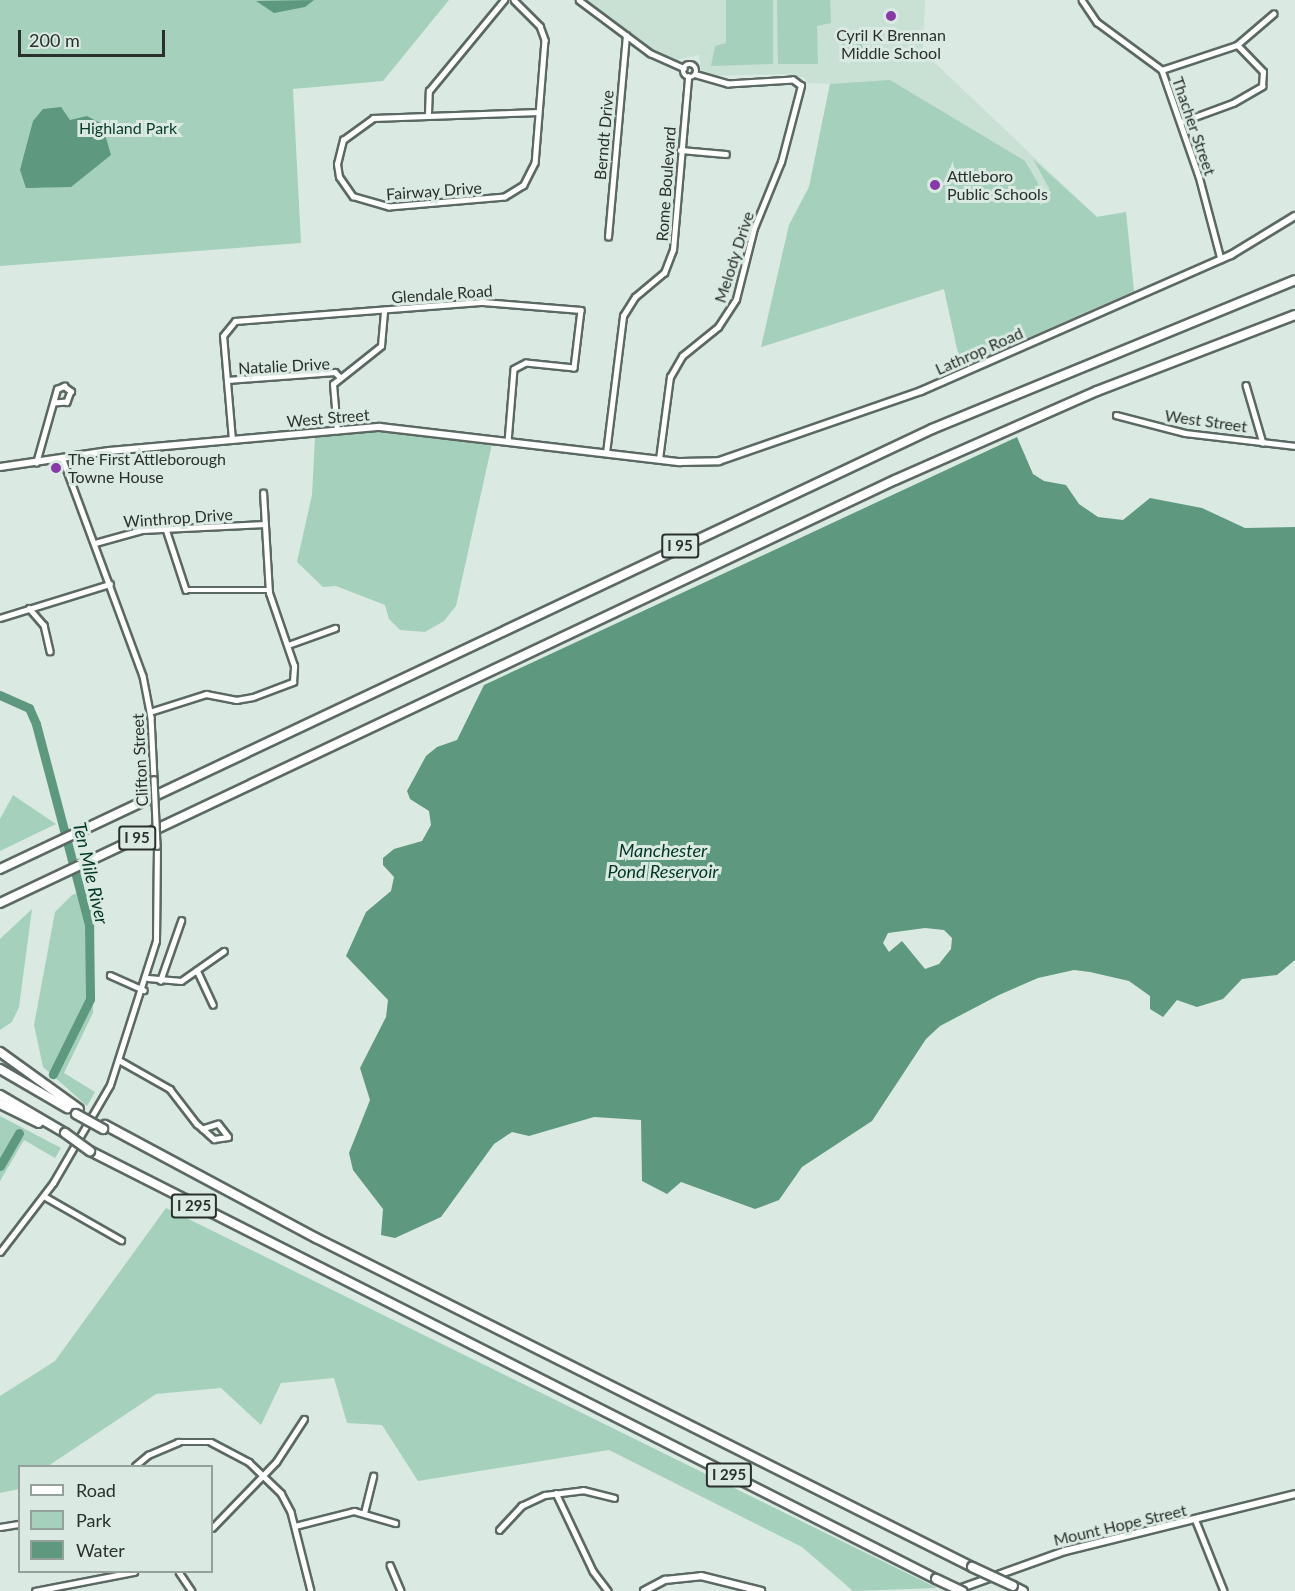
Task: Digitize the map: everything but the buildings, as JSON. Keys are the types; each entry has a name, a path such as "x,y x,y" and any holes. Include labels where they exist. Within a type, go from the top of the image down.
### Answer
{"highway":[{"name":"I 95","path":"0,869 940,425 1295,280"},
{"name":"I 95","path":"0,903 895,480 1097,391 1295,315"},
{"path":"0,910 32,888"},
{"path":"0,1052 77,1111"},
{"path":"0,1069 77,1111"},
{"path":"0,1095 64,1135"},
{"path":"0,1104 64,1135"},
{"name":"I 295","path":"77,1111 316,1238 1023,1591"},
{"name":"I 295","path":"64,1135 962,1591"}],"main road":[{"name":"Lathrop Road","path":"659,459 719,461 789,434 879,408 1221,259 1274,232 1295,216"},
{"name":"West Street","path":"0,467 62,457 380,427 659,459"},
{"name":"Mount Hope Street","path":"954,1591 1065,1551 1196,1521 1295,1494"},
{"path":"644,1591 665,1580 701,1576 761,1591"}],"street":[{"path":"428,114 429,91 504,0"},
{"name":"Fairway Drive","path":"514,0 540,26 545,40 533,170 525,185 506,197 389,207 353,197 337,164 350,131 373,118 428,114 538,112"},
{"path":"579,0 650,53 684,68 688,77 696,75 692,64 684,68"},
{"name":"Thacher Street","path":"1082,0 1097,21 1162,70 1181,122 1221,259"},
{"path":"1162,70 1237,45 1273,14"},
{"name":"Berndt Drive","path":"608,237 626,36"},
{"path":"1181,122 1247,97 1262,86 1263,72 1237,45"},
{"name":"Melody Drive","path":"659,459 670,377 682,356 718,327 736,299 754,228 795,117 801,86 797,81 728,84 696,75"},
{"name":"Rome Boulevard","path":"606,453 623,316 635,297 664,273 671,256 688,77"},
{"path":"680,150 726,154"},
{"name":"Glendale Road","path":"232,440 223,336 235,321 483,302 581,310 574,368 526,363 514,369 508,441"},
{"path":"337,431 333,384 381,346 384,310"},
{"name":"Natalie Drive","path":"227,380 335,372 340,377"},
{"path":"1246,385 1263,443"},
{"path":"36,462 54,403"},
{"name":"West Street","path":"1116,415 1151,427 1295,446"},
{"name":"Clifton Street","path":"0,1252 44,1196 110,1085 148,978 159,916 150,712 110,584 62,457"},
{"path":"150,712 206,694 236,700 253,697 293,682 296,675 288,645 268,590 263,493"},
{"name":"Winthrop Drive","path":"94,543 122,533 265,524"},
{"path":"166,529 186,590 268,590"},
{"path":"0,618 110,584"},
{"path":"29,608 44,625 50,651"},
{"path":"288,645 335,628"},
{"path":"160,981 181,921"},
{"path":"148,978 160,981 181,981 224,951"},
{"path":"197,970 213,1005"},
{"path":"110,975 144,990"},
{"path":"119,1060 170,1089 203,1129 218,1140 228,1137 218,1124 203,1129"},
{"path":"44,1196 121,1240"},
{"path":"213,1527 286,1450 304,1419"},
{"path":"138,1465 162,1447 203,1442 226,1448 263,1474 281,1494 295,1526 311,1591"},
{"path":"364,1513 373,1476"},
{"path":"499,1530 521,1506 556,1493 583,1490 614,1498"},
{"path":"556,1493 593,1571 608,1591"},
{"path":"295,1526 343,1512 364,1513 395,1523"},
{"path":"1196,1521 1224,1591"},
{"path":"0,1527 18,1524"},
{"path":"390,1565 401,1591"},
{"path":"35,1591 129,1573"},
{"path":"180,1573 192,1591"}],"shaded area":[{"name":"Attleboro Public Schools","path":"586,0 925,0 923,48 933,61 1097,217 1126,212 1134,291 961,367 944,289 761,347 789,225 809,187 830,84 808,83 803,77 788,78 787,74 708,76 701,70 699,55 676,60 652,52"}],"green space":[{"name":"Highland Park","path":"0,0 449,0 383,81 293,89 301,243 0,266"},
{"path":"726,0 773,0 773,64 711,66 715,46 726,43"},
{"path":"777,0 830,0 831,23 817,26 818,64 778,64"},
{"path":"852,38 860,41 863,49 860,57 852,60 844,57 841,49 844,41"},
{"name":"Attleboro Public Schools","path":"890,80 1025,161 1038,183 1040,205 1049,201 1049,188 1033,159 1097,217 1126,212 1134,291 961,367 944,289 761,347 789,225 809,187 830,84"},
{"path":"374,431 492,444 456,606 444,621 425,632 400,630 389,619 385,605 336,586 323,587 297,562 312,495 315,437"},
{"path":"13,795 56,824 0,851 0,819"},
{"path":"95,887 93,1013 64,1073 95,1092 87,1106 43,1067 34,1025 55,912 72,895"},
{"path":"32,909 19,1007 12,1022 0,1030 0,939"},
{"path":"0,1116 61,1148 55,1158 24,1140 0,1181"},
{"path":"166,1208 937,1588 853,1591 802,1547 609,1450 418,1481 382,1425 347,1423 334,1378 281,1383 261,1425 221,1388 156,1394 50,1465 18,1465 18,1489 0,1493 0,1396 55,1361"}],"water":[{"path":"314,0 305,7 274,13 256,1"},
{"path":"61,107 70,120 87,116 102,124 111,155 71,187 26,188 20,170 33,121 43,109"},
{"name":"Manchester Pond Reservoir","path":"1017,437 1033,474 1044,481 1066,485 1079,504 1098,517 1123,520 1150,498 1202,508 1245,528 1295,527 1295,960 1277,975 1242,979 1223,999 1197,1007 1177,1000 1163,1017 1150,1009 1150,996 1129,981 1090,972 1074,970 1038,978 999,995 940,1026 926,1039 872,1121 802,1167 779,1200 755,1209 681,1182 667,1194 642,1181 641,1120 594,1117 529,1136 512,1132 494,1144 441,1217 395,1238 381,1235 383,1209 353,1170 349,1153 370,1100 360,1068 386,1017 388,1000 346,956 366,912 391,891 394,877 383,865 383,858 394,849 422,841 431,825 429,811 410,799 407,791 426,756 437,747 457,740 484,685","holes":["925,928 944,930 952,938 951,949 939,964 925,969 902,941 889,952 883,943 888,933"]}],"waterway":[{"name":"Ten Mile River","path":"0,695 29,708 36,724 89,924 90,999 53,1074"},
{"name":"Ten Mile River","path":"0,1166 19,1133"}],"place":[{"name":"Cyril K Brennan Middle School","path":"891,16"},
{"name":"Attleboro Public Schools","path":"935,185"},
{"name":"The First Attleborough Towne House","path":"56,468"}]}
